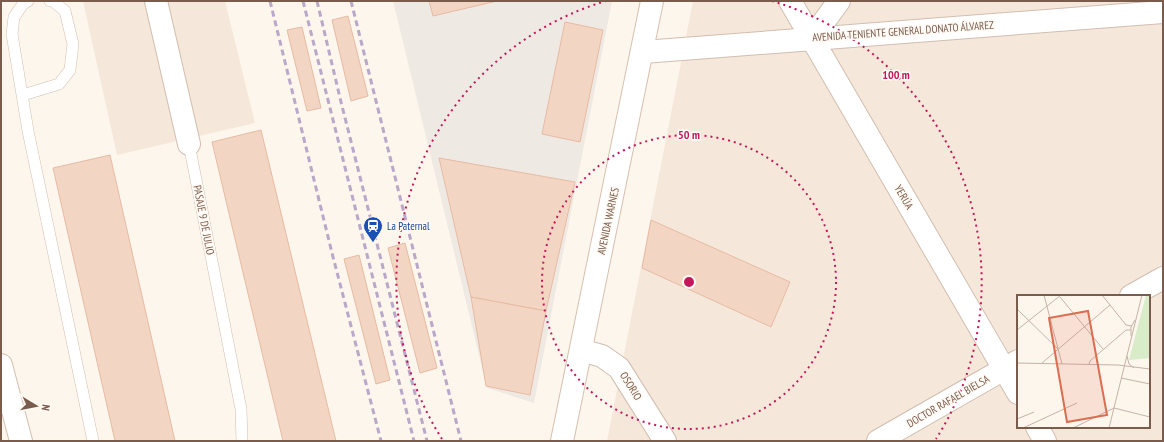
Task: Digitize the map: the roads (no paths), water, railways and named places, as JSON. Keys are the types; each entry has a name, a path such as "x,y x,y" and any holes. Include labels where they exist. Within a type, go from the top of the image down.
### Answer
{"street":[{"name":"PASAJE 9 DE JULIO","path":"156,1 189,144"},
{"name":"AVENIDA WARNES","path":"562,441 643,52 652,1"},
{"name":"YERÚA","path":"790,1 1011,365 1017,390"},
{"path":"812,38 840,1"},
{"name":"AVENIDA TENIENTE GENERAL DONATO ÁLVAREZ","path":"643,52 1163,12"},
{"path":"1133,295 1163,278"},
{"name":"OSORIO","path":"581,350 602,356 619,368 665,441"},
{"path":"1,365 21,441"},
{"name":"DOCTOR RAFAEL BIELSA","path":"878,441 1011,365"},
{"path":"1038,428 1045,441"}],"lane":[{"path":"28,1 23,4 14,17 12,34 28,131 93,441"},
{"path":"23,95 59,84 70,70 73,44 65,11 53,1 50,1"},
{"name":"PASAJE 9 DE JULIO","path":"189,144 240,409 242,441"}],"railway":[{"path":"270,1 333,257 381,441"},
{"path":"303,1 414,441"},
{"path":"317,1 341,102 427,441"},
{"path":"351,1 461,441"}],"place":[{"name":"La Paternal","path":"373,243"}]}
